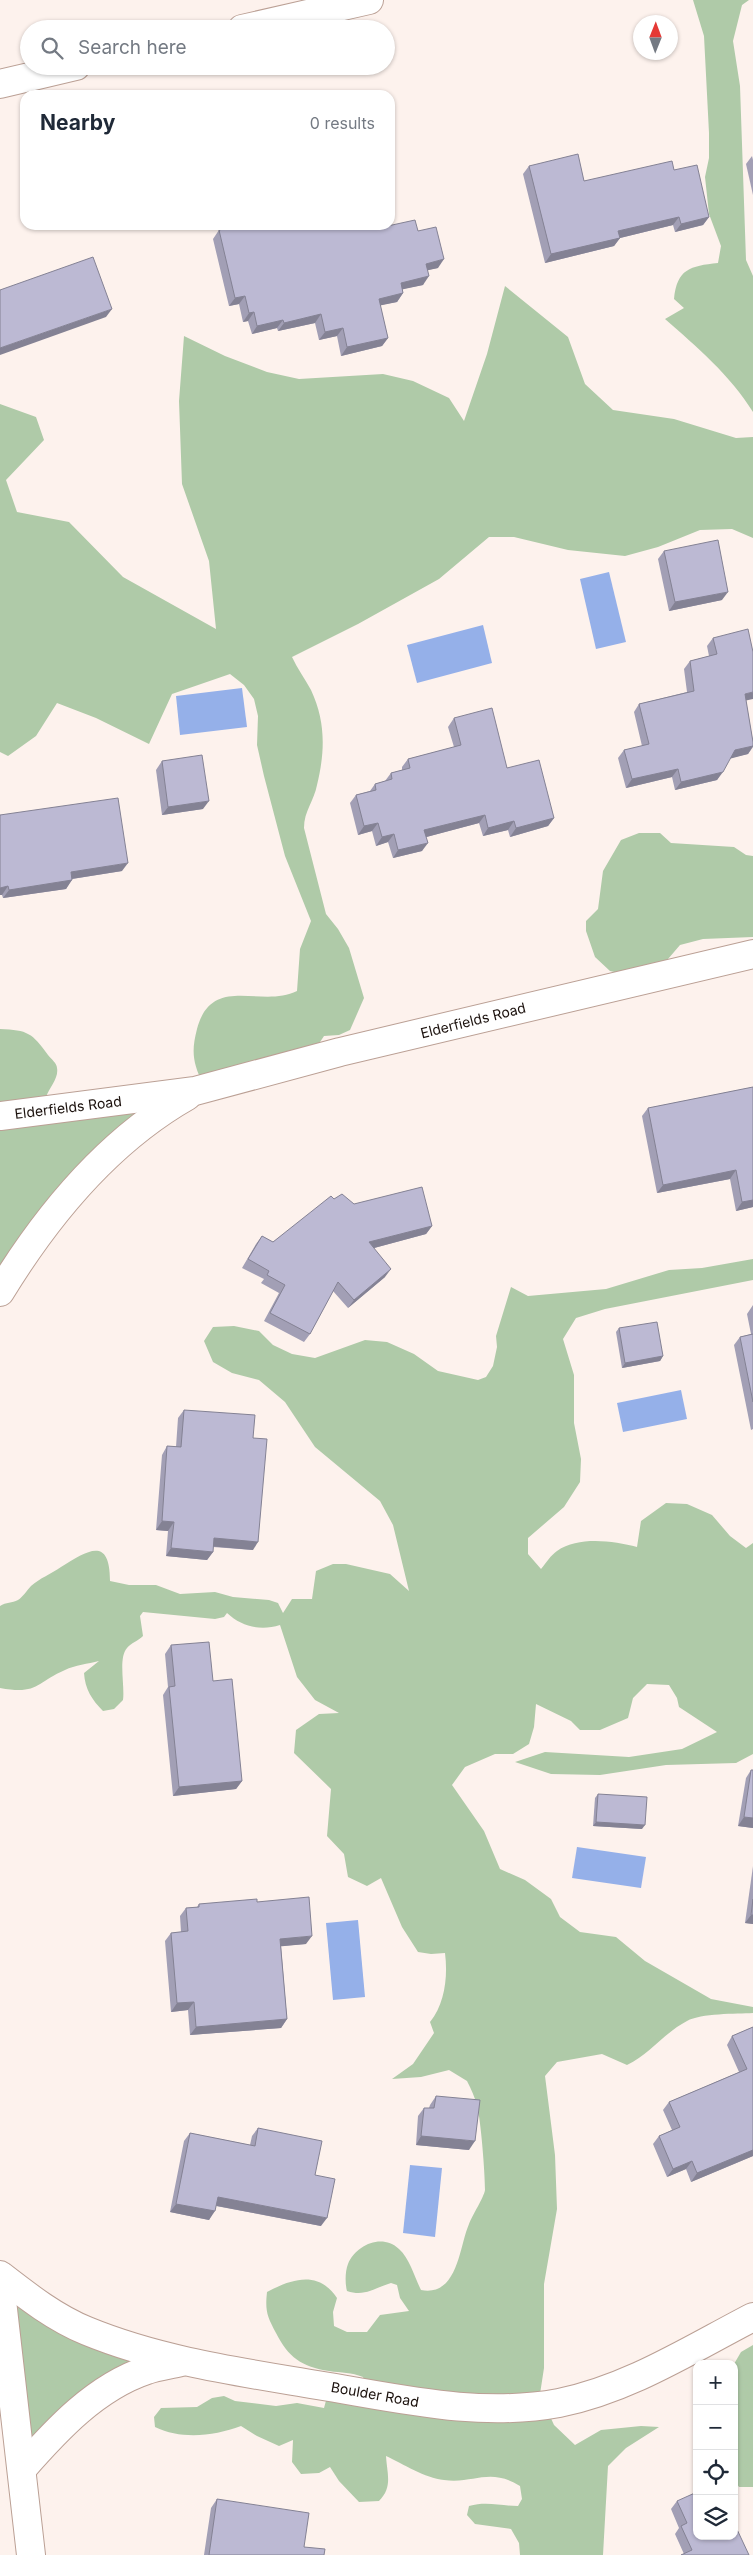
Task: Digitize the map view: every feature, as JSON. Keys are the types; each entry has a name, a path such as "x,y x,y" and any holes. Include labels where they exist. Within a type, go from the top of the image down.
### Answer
{"street":[{"path":"281,20 369,0"},
{"path":"0,84 38,75"},
{"name":"Elderfields Road","path":"0,1116 195,1091 340,1052 753,954"},
{"name":"Elderfields Road","path":"0,1292 42,1228 86,1177 147,1122 195,1091"},
{"name":"Boulder Road","path":"0,2274 39,2305 85,2330 135,2349 187,2361 457,2408 502,2410 560,2402 625,2383 753,2317"},
{"path":"0,2283 31,2555"},
{"path":"22,2469 62,2425 109,2388 147,2370 187,2361"}],"green space":[{"path":"693,0 749,0 742,5 733,41 740,86 746,260 753,276 753,412 723,374 701,351 665,319 684,308 674,299 678,281 682,275 693,268 718,263 721,246 709,214 705,177 709,158 709,133 704,36"},
{"path":"505,286 568,337 585,384 613,410 674,419 736,438 753,437 753,538 732,529 700,530 658,547 625,556 568,550 514,537 489,537 439,579 358,624 292,657 316,702 323,737 320,773 316,791 304,822 304,828 326,914 338,929 349,948 364,998 350,1030 339,1035 324,1036 318,1045 203,1084 195,1063 194,1044 197,1029 204,1012 214,1002 226,997 283,996 297,991 300,949 311,921 285,856 264,776 257,745 258,716 254,699 244,685 230,674 172,694 149,744 96,718 57,703 36,736 8,756 0,752 0,404 36,417 44,440 6,480 17,512 69,522 123,577 216,629 209,561 182,484 179,401 184,336 225,356 267,372 299,379 383,374 413,381 449,398 464,421 487,354"},
{"path":"639,833 660,833 671,843 734,847 746,855 753,856 753,937 703,939 680,945 668,959 647,973 623,974 610,971 595,957 586,931 586,921 598,909 603,871 621,840"},
{"path":"0,1029 17,1030 33,1037 55,1063 57,1075 46,1097 174,1094 0,1292"},
{"path":"753,1259 753,1280 605,1309 576,1318 563,1339 574,1375 574,1423 581,1459 580,1482 564,1507 528,1538 528,1554 541,1569 557,1551 575,1543 596,1541 637,1547 641,1521 666,1503 687,1504 712,1515 730,1536 746,1548 753,1543 753,1754 736,1763 666,1765 600,1775 551,1774 515,1762 545,1752 629,1757 682,1749 717,1732 679,1707 677,1698 669,1685 647,1684 633,1698 628,1718 600,1730 580,1730 571,1721 536,1704 534,1727 529,1744 513,1754 495,1754 465,1767 452,1785 484,1831 500,1869 525,1880 551,1899 560,1917 580,1932 616,1937 645,1961 711,1999 753,2007 753,2013 710,2015 693,2018 671,2031 643,2055 627,2065 602,2054 557,2062 545,2076 555,2155 557,2209 544,2284 544,2368 540,2394 554,2425 575,2445 601,2430 641,2426 659,2427 626,2448 608,2466 603,2555 520,2555 519,2543 511,2529 475,2524 467,2515 469,2506 488,2504 518,2506 522,2499 520,2486 509,2480 491,2477 455,2481 437,2479 422,2474 386,2456 388,2485 386,2491 379,2501 359,2502 339,2481 330,2467 319,2473 301,2474 292,2462 293,2440 279,2446 241,2426 220,2432 198,2435 176,2434 155,2427 154,2417 161,2408 197,2407 212,2398 224,2396 235,2401 276,2406 297,2403 324,2408 327,2397 366,2387 363,2377 311,2367 291,2355 269,2318 266,2304 267,2292 295,2281 313,2280 322,2283 337,2298 333,2312 334,2326 347,2332 367,2332 380,2315 409,2311 400,2298 397,2285 391,2283 359,2293 347,2291 346,2270 352,2257 363,2247 370,2243 378,2242 392,2244 403,2253 421,2290 433,2290 443,2286 455,2268 469,2224 485,2190 478,2113 475,2099 467,2081 449,2070 421,2077 392,2079 413,2064 434,2033 430,2022 439,2007 446,1980 445,1953 431,1954 418,1952 402,1927 381,1878 367,1886 348,1877 344,1854 327,1836 331,1789 294,1753 296,1730 319,1714 339,1713 315,1700 297,1677 280,1625 259,1628 245,1625 227,1613 224,1617 215,1619 143,1612 140,1616 143,1636 130,1645 124,1653 122,1665 123,1700 114,1709 103,1711 90,1694 84,1673 99,1661 69,1668 29,1689 12,1690 0,1688 0,1606 18,1600 38,1581 80,1556 95,1551 101,1552 106,1557 110,1581 129,1585 156,1585 180,1594 215,1592 233,1597 269,1600 278,1603 283,1613 292,1599 312,1599 316,1571 333,1564 346,1564 390,1574 409,1591 393,1525 380,1501 315,1447 285,1402 259,1380 232,1373 213,1362 204,1341 213,1327 234,1326 259,1331 273,1345 292,1354 315,1358 365,1340 387,1342 414,1354 438,1371 478,1380 486,1377 493,1366 497,1347 496,1336 511,1287 528,1296 606,1289 669,1270 702,1268"},
{"path":"0,2283 147,2370 22,2469"},
{"path":"753,2345 753,2487 738,2486 738,2360 736,2360 741,2352"}],"water":[{"path":"609,572 626,642 596,649 580,579"},
{"path":"483,625 492,663 417,683 407,645"},
{"path":"242,688 247,727 180,735 176,696"},
{"path":"681,1390 687,1419 623,1432 617,1403"},
{"path":"577,1847 646,1857 641,1888 572,1878"},
{"path":"358,1920 365,1997 333,2000 326,1923"},
{"path":"410,2165 442,2168 435,2237 403,2233"}],"building":[{"path":"578,154 584,181 672,161 674,170 697,165 709,217 681,224 679,217 618,231 620,238 551,254 529,166"},
{"path":"415,220 418,231 436,227 444,259 426,264 429,276 401,283 403,293 379,299 388,338 347,347 343,328 325,332 321,314 284,323 283,320 257,326 254,312 249,313 245,296 235,298 219,230 395,230 395,224"},
{"path":"93,257 112,309 0,348 0,290"},
{"path":"718,540 728,592 675,602 664,551"},
{"path":"748,629 753,652 753,692 745,694 753,746 735,750 723,772 681,782 678,769 632,779 624,750 649,744 639,704 694,691 690,661 717,654 713,638"},
{"path":"492,708 507,768 539,760 554,818 516,828 514,821 488,828 485,815 424,830 428,843 398,850 394,834 382,837 378,823 364,826 356,795 376,790 375,784 392,779 391,773 410,768 408,759 461,745 454,718"},
{"path":"202,755 209,801 168,807 162,761"},
{"path":"118,798 128,863 71,872 72,880 9,890 8,886 0,888 0,815"},
{"path":"753,1087 753,1200 742,1202 736,1170 663,1185 648,1108"},
{"path":"422,1187 432,1226 369,1242 391,1269 354,1300 338,1282 310,1334 270,1313 285,1285 267,1275 269,1271 248,1259 262,1236 273,1242 331,1196 334,1199 342,1194 354,1204"},
{"path":"657,1322 663,1356 625,1363 619,1328"},
{"path":"753,1334 753,1402 740,1337"},
{"path":"184,1410 255,1415 253,1438 267,1439 258,1542 214,1538 213,1552 171,1548 174,1522 162,1521 167,1446 181,1447"},
{"path":"209,1642 213,1681 232,1679 242,1781 179,1787 169,1687 175,1686 171,1645"},
{"path":"751,1770 753,1770 753,1818 744,1817"},
{"path":"598,1794 647,1797 645,1825 596,1822"},
{"path":"309,1897 312,1936 280,1939 287,2019 196,2027 194,2002 177,2003 171,1933 188,1931 186,1908 199,1907 199,1904 257,1899 257,1902"},
{"path":"753,1899 753,1915 751,1915"},
{"path":"753,2027 753,2150 697,2173 692,2161 673,2169 659,2136 680,2127 669,2102 747,2069 732,2036"},
{"path":"436,2096 480,2100 475,2141 421,2136 424,2108 434,2108"},
{"path":"258,2128 322,2141 315,2175 335,2179 327,2218 218,2197 215,2211 176,2204 190,2133 255,2146"},
{"path":"693,2494 693,2540 738,2540 738,2532 749,2555 681,2555 692,2550 681,2526 687,2523 677,2501"},
{"path":"217,2499 309,2513 304,2547 325,2549 324,2555 209,2555"}]}
